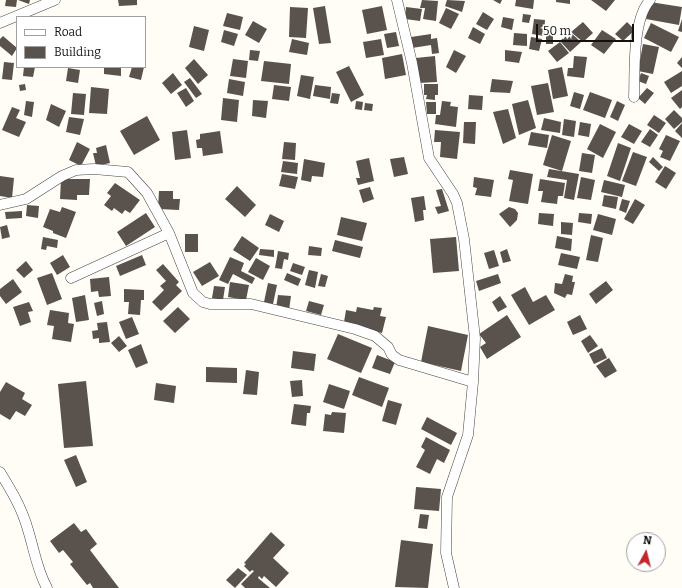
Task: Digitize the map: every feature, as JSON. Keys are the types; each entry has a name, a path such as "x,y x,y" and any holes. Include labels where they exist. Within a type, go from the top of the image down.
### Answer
{"street":[{"path":"17,16 55,0"},
{"path":"397,0 412,63 429,158 453,194 457,203 464,239 475,338 473,382 468,434 447,497 446,553 454,588"},
{"path":"634,97 636,47 642,12 650,0"},
{"path":"0,23 16,16"},
{"path":"0,205 26,199 62,176 76,170 94,169 128,172 147,193 169,233 193,293 202,302 210,304 251,304 356,329 375,336 388,347 392,355 399,360 473,382"},
{"path":"71,278 169,233"},
{"path":"0,472 20,507 41,578 47,588"}],"building":[{"path":"6,0 17,0 16,7 5,6"},
{"path":"18,0 30,0 29,4"},
{"path":"118,0 137,0 137,5 119,6"},
{"path":"422,0 438,1 436,21 423,19 425,8 420,8"},
{"path":"447,0 465,1 462,12 445,6"},
{"path":"493,0 502,0 500,4"},
{"path":"516,0 534,0 533,9 515,6"},
{"path":"556,0 570,0 570,4 556,2"},
{"path":"591,0 615,0 606,11"},
{"path":"650,2 682,7 679,25 646,19"},
{"path":"325,6 331,43 319,44 313,8"},
{"path":"382,6 387,30 367,34 362,10"},
{"path":"290,7 308,8 306,38 289,37"},
{"path":"406,7 422,9 420,21 405,19"},
{"path":"446,8 459,14 451,29 439,23"},
{"path":"483,12 494,19 487,30 476,24"},
{"path":"227,13 243,17 240,30 223,26"},
{"path":"523,14 531,15 529,23 522,22"},
{"path":"503,17 514,19 512,30 501,27"},
{"path":"534,19 545,20 544,36 532,34"},
{"path":"682,19 682,32 678,31"},
{"path":"253,21 267,29 259,43 245,35"},
{"path":"583,22 593,33 583,42 571,32"},
{"path":"627,22 635,30 623,41 615,34"},
{"path":"651,23 679,37 671,52 644,38"},
{"path":"194,26 209,30 204,51 189,47"},
{"path":"473,27 485,34 480,44 468,38"},
{"path":"224,30 238,34 234,46 221,42"},
{"path":"602,30 616,39 604,54 591,45"},
{"path":"396,32 399,46 387,48 384,34"},
{"path":"546,32 553,33 553,44 546,44"},
{"path":"570,32 581,42 570,52 560,41"},
{"path":"514,33 527,34 527,46 513,45"},
{"path":"431,34 431,39 437,38 439,53 432,54 431,45 412,48 411,37"},
{"path":"3,36 16,47 12,56 0,46 0,39"},
{"path":"531,37 542,39 539,51 529,49"},
{"path":"292,39 309,43 307,55 289,52"},
{"path":"381,39 384,55 366,58 363,42"},
{"path":"560,42 569,53 557,62 548,51"},
{"path":"643,44 659,47 653,74 638,71"},
{"path":"250,50 260,51 258,61 249,60"},
{"path":"454,50 466,56 456,73 446,67"},
{"path":"505,50 522,52 519,63 505,61"},
{"path":"402,54 406,75 385,79 382,58"},
{"path":"435,56 437,82 418,83 416,58"},
{"path":"574,56 587,57 584,78 567,76 568,68 573,68"},
{"path":"682,57 682,68 677,63"},
{"path":"194,59 208,75 198,84 185,68"},
{"path":"233,59 248,61 246,78 230,76"},
{"path":"264,61 291,64 289,84 261,81"},
{"path":"4,62 14,63 12,80 2,79"},
{"path":"349,66 364,95 351,102 336,72"},
{"path":"562,67 568,96 553,99 548,70"},
{"path":"24,68 35,68 33,77 23,76"},
{"path":"68,68 80,70 78,83 66,81"},
{"path":"104,68 121,68 121,76 104,74"},
{"path":"132,68 144,68 141,80 129,77"},
{"path":"682,71 682,86 671,93 664,82"},
{"path":"173,73 182,85 171,94 162,83"},
{"path":"641,73 649,76 646,84 638,81"},
{"path":"301,75 314,77 310,99 297,96"},
{"path":"190,78 202,94 196,98 184,82"},
{"path":"229,79 245,82 243,96 227,93"},
{"path":"492,79 513,81 510,93 490,92"},
{"path":"548,83 554,112 537,115 531,86"},
{"path":"25,84 26,90 20,91 19,85"},
{"path":"424,84 438,84 438,95 435,95 435,100 426,99 427,95 424,95"},
{"path":"274,85 291,87 289,101 272,99"},
{"path":"315,85 331,87 330,99 313,96"},
{"path":"91,87 109,89 107,114 89,113"},
{"path":"186,88 194,101 186,107 177,93"},
{"path":"647,88 654,93 645,104 638,98"},
{"path":"682,90 682,107 680,109 671,98"},
{"path":"574,92 584,95 580,109 570,106"},
{"path":"590,92 612,100 605,118 583,110"},
{"path":"73,93 86,94 84,115 71,114"},
{"path":"332,93 340,94 338,104 330,103"},
{"path":"469,95 483,96 482,110 468,109"},
{"path":"223,98 239,100 237,122 221,120"},
{"path":"253,100 268,101 266,118 252,116"},
{"path":"528,100 536,128 519,135 512,104"},
{"path":"26,101 34,102 32,117 24,115"},
{"path":"356,101 363,102 362,110 355,109"},
{"path":"442,101 451,102 450,106 458,107 456,127 435,124 436,115 440,115"},
{"path":"617,101 625,105 618,121 610,117"},
{"path":"426,102 436,102 436,114 427,114"},
{"path":"365,103 373,104 372,111 364,110"},
{"path":"51,104 66,111 59,127 46,120"},
{"path":"12,107 20,110 16,118 26,122 19,137 2,130"},
{"path":"508,109 516,138 503,144 493,112"},
{"path":"674,110 682,118 682,122 674,129 665,119"},
{"path":"654,115 666,123 659,133 647,125"},
{"path":"147,116 160,140 134,155 120,131"},
{"path":"69,117 84,119 80,135 66,132"},
{"path":"544,118 561,122 560,133 541,130"},
{"path":"564,119 576,121 574,137 562,135"},
{"path":"464,122 476,122 475,144 463,143"},
{"path":"580,122 591,124 589,137 578,135"},
{"path":"682,123 682,138 675,131"},
{"path":"600,124 616,132 603,158 587,149"},
{"path":"629,124 642,131 634,144 621,137"},
{"path":"650,129 658,135 650,147 641,142"},
{"path":"187,130 191,158 175,160 172,132"},
{"path":"435,130 460,132 457,159 440,157 441,142 434,142"},
{"path":"220,131 223,153 203,156 202,148 197,148 196,140 200,139 200,134"},
{"path":"531,132 549,135 547,148 528,145"},
{"path":"552,135 571,141 562,171 543,165"},
{"path":"666,135 680,141 670,161 660,157 663,151 659,149"},
{"path":"77,142 90,149 81,166 69,160"},
{"path":"284,142 296,143 295,160 282,159"},
{"path":"618,143 631,148 620,181 607,176"},
{"path":"106,145 110,163 96,166 93,153 97,153 96,148"},
{"path":"633,152 647,157 636,186 622,181"},
{"path":"582,153 595,155 592,173 579,171"},
{"path":"404,157 408,174 394,177 390,159"},
{"path":"653,157 663,167 659,171 649,162"},
{"path":"369,158 374,181 358,185 356,178 360,178 356,161"},
{"path":"304,159 325,163 323,177 312,176 311,182 301,180"},
{"path":"283,161 298,163 297,174 281,172"},
{"path":"665,166 676,173 666,189 655,182"},
{"path":"549,169 579,174 574,200 564,198 567,180 547,177"},
{"path":"510,170 533,174 528,204 509,201 513,180 508,179"},
{"path":"282,174 298,177 295,189 279,186"},
{"path":"0,176 14,178 12,198 0,196"},
{"path":"474,177 494,180 491,197 475,195 477,188 473,187"},
{"path":"581,177 595,180 591,200 577,198"},
{"path":"61,179 90,179 89,195 77,195 77,200 60,199"},
{"path":"540,179 565,183 563,196 558,196 557,204 541,202 543,191 538,191"},
{"path":"604,180 625,185 622,197 601,192"},
{"path":"115,183 140,200 130,213 125,210 122,214 114,208 112,211 104,205 111,196 107,193"},
{"path":"237,186 256,205 245,217 225,199"},
{"path":"370,187 374,199 363,203 359,190"},
{"path":"442,189 449,211 438,214 435,207 441,206 436,190"},
{"path":"159,191 173,191 173,199 180,199 179,210 158,209"},
{"path":"604,195 618,197 616,209 602,206"},
{"path":"424,196 426,210 423,210 424,220 415,222 411,198"},
{"path":"622,199 630,201 626,213 619,210"},
{"path":"635,199 645,205 633,224 624,219"},
{"path":"27,205 39,206 38,218 26,216"},
{"path":"62,207 76,212 66,238 43,227 50,209 60,212"},
{"path":"509,207 515,209 518,213 517,220 510,227 499,214"},
{"path":"22,211 22,218 6,219 5,212"},
{"path":"146,213 155,227 126,246 117,232"},
{"path":"539,213 554,214 553,226 538,224"},
{"path":"579,213 592,214 591,224 578,222"},
{"path":"270,214 284,221 279,232 265,225"},
{"path":"598,214 616,219 612,235 593,230"},
{"path":"341,217 367,223 362,241 337,235"},
{"path":"561,222 573,223 572,235 561,234"},
{"path":"7,225 10,237 2,239 0,227"},
{"path":"185,234 198,234 198,252 185,252"},
{"path":"591,235 603,238 598,262 586,260"},
{"path":"242,236 259,248 250,261 233,250"},
{"path":"557,236 572,239 571,251 555,248"},
{"path":"43,237 58,240 57,248 47,246 46,250 41,249"},
{"path":"456,237 459,271 433,273 430,239"},
{"path":"335,240 363,247 360,258 332,251"},
{"path":"309,246 322,248 321,256 308,255"},
{"path":"260,249 274,250 274,257 259,255"},
{"path":"507,249 511,261 503,263 500,252"},
{"path":"494,250 499,266 489,269 484,253"},
{"path":"278,251 289,253 288,260 284,259 282,269 275,268"},
{"path":"561,253 580,257 577,269 558,265"},
{"path":"63,255 70,267 57,275 50,263"},
{"path":"142,255 146,265 120,276 116,266"},
{"path":"230,257 244,263 241,271 255,278 252,284 233,274 228,284 219,280"},
{"path":"256,258 270,266 263,280 248,272"},
{"path":"26,261 33,270 24,278 16,270"},
{"path":"210,262 219,276 202,286 193,272"},
{"path":"293,263 305,267 302,275 290,271"},
{"path":"163,264 179,282 176,285 182,291 161,311 152,302 164,290 160,286 166,281 156,270"},
{"path":"309,270 318,272 315,288 305,285"},
{"path":"52,273 62,299 47,305 37,278"},
{"path":"287,273 301,279 298,286 284,280"},
{"path":"321,274 328,276 325,287 318,286"},
{"path":"498,274 501,283 479,291 476,281"},
{"path":"565,274 573,276 572,282 575,282 572,295 567,294 565,298 554,293 555,283 562,284"},
{"path":"109,277 111,296 99,297 98,291 91,292 90,279"},
{"path":"13,279 22,292 6,304 0,296 0,289"},
{"path":"606,281 613,290 596,304 589,294"},
{"path":"230,282 249,285 246,300 228,297"},
{"path":"268,283 277,285 273,304 264,302"},
{"path":"214,286 225,287 223,300 212,298"},
{"path":"525,287 533,302 546,295 555,310 529,325 511,295"},
{"path":"124,289 144,290 144,300 141,300 140,315 128,314 129,302 124,302"},
{"path":"85,295 89,320 76,322 72,298"},
{"path":"278,295 291,296 289,310 276,308"},
{"path":"500,296 507,307 498,312 492,302"},
{"path":"102,301 104,314 97,316 94,303"},
{"path":"309,301 324,305 321,315 306,311"},
{"path":"29,302 33,311 28,312 31,322 20,326 13,307"},
{"path":"178,307 190,319 175,333 163,321"},
{"path":"357,307 373,310 374,307 382,308 380,316 386,317 382,333 370,330 361,330 362,326 344,322 346,310 356,312"},
{"path":"50,310 69,313 68,323 74,324 71,342 52,339 54,326 47,325"},
{"path":"507,315 521,337 487,359 480,347 486,343 479,334"},
{"path":"580,315 587,329 573,335 567,322"},
{"path":"132,317 139,334 126,339 119,322"},
{"path":"107,322 110,342 99,343 99,338 93,339 92,331 98,330 97,323"},
{"path":"428,326 468,335 461,371 421,362"},
{"path":"338,334 372,348 361,373 327,359"},
{"path":"590,335 598,346 588,353 581,341"},
{"path":"119,336 127,346 119,352 111,343"},
{"path":"141,344 148,363 136,368 128,350"},
{"path":"602,348 607,358 594,364 589,354"},
{"path":"293,351 316,354 314,371 291,368"},
{"path":"377,355 395,362 390,374 372,368"},
{"path":"609,358 617,371 605,378 596,366"},
{"path":"206,367 237,368 237,383 206,382"},
{"path":"246,370 259,372 257,395 243,394"},
{"path":"359,377 389,388 382,407 352,395"},
{"path":"302,380 303,396 292,397 290,381"},
{"path":"86,381 93,446 64,448 58,384"},
{"path":"6,382 25,393 22,399 32,405 25,416 16,411 10,420 0,414 0,392"},
{"path":"156,383 176,386 174,403 154,400"},
{"path":"329,384 350,391 344,409 323,402"},
{"path":"388,400 402,404 396,425 382,421"},
{"path":"294,404 311,406 310,413 307,413 306,426 291,424"},
{"path":"332,412 346,413 344,433 323,431 325,414 331,415"},
{"path":"427,417 457,433 451,445 421,429"},
{"path":"426,437 450,450 444,463 437,459 430,474 416,467 425,450 421,447"},
{"path":"76,455 87,482 76,487 64,460"},
{"path":"416,487 441,489 439,511 414,509"},
{"path":"420,514 429,515 427,529 418,528"},
{"path":"74,523 81,532 86,529 97,544 90,550 119,588 93,588 90,583 87,585 70,564 73,562 63,550 59,553 50,541"},
{"path":"271,532 285,545 273,558 289,573 276,587 264,576 262,579 259,576 258,578 270,588 245,588 241,584 254,571 252,570 250,572 244,566 246,564 244,563"},
{"path":"401,540 433,544 428,588 395,587"},
{"path":"238,568 247,575 235,588 226,580"}]}
